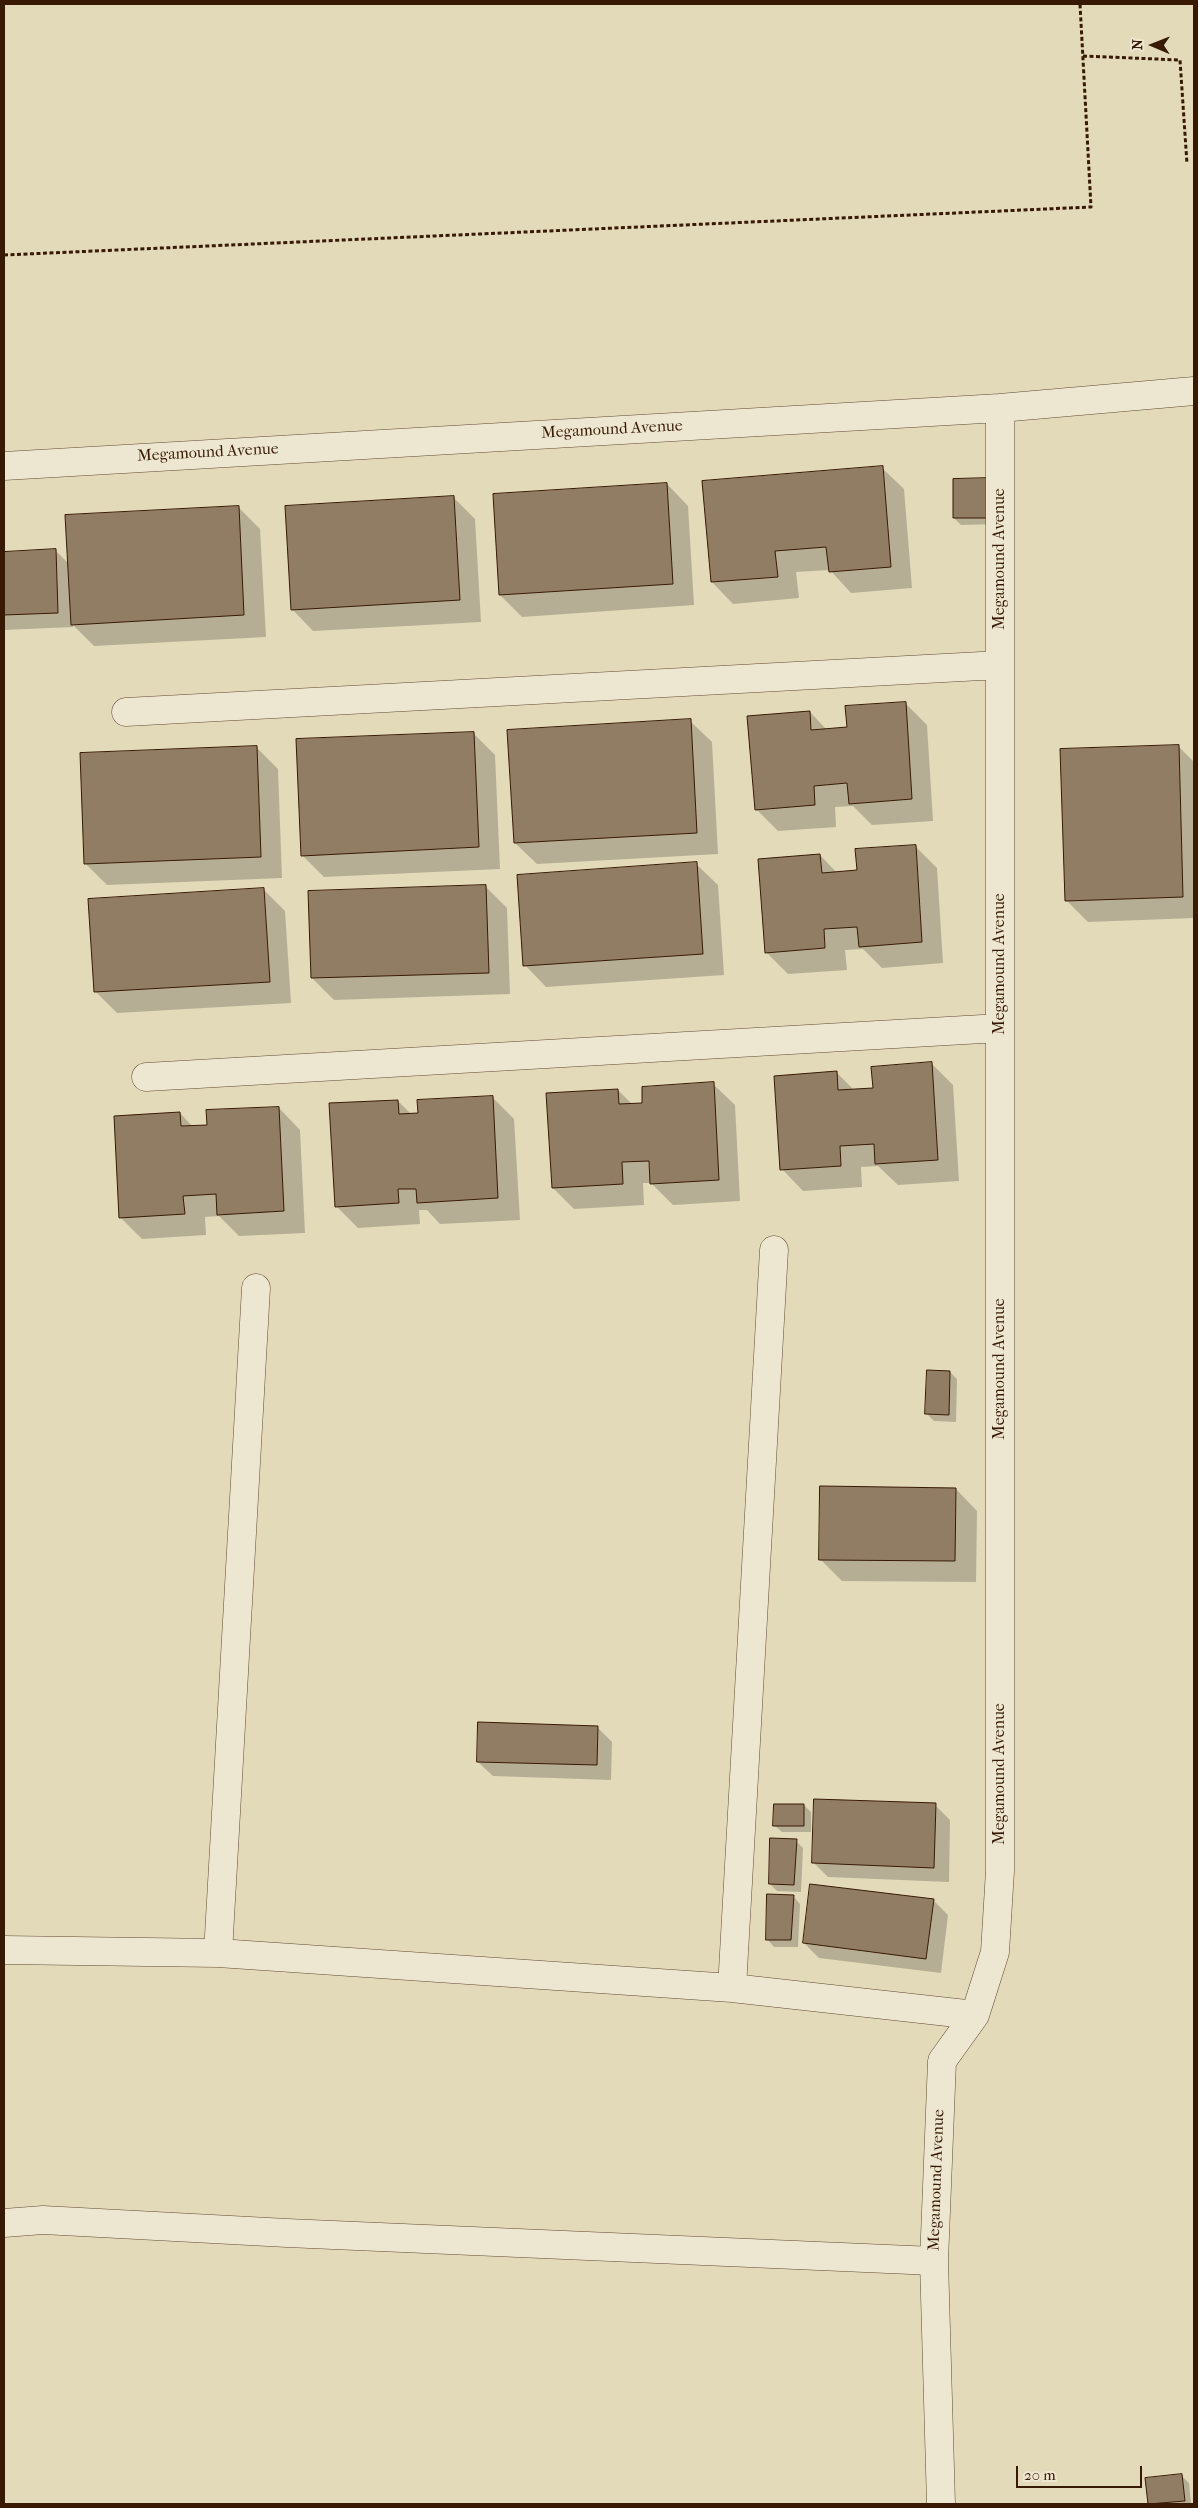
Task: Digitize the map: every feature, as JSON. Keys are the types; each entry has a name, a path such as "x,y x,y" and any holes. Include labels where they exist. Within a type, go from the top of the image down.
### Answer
{"street":[{"path":"1000,408 1194,391"},
{"name":"Megamound Avenue","path":"4,466 1000,408 1000,1871 995,1952 975,2015 942,2061 934,2261 941,2504"},
{"path":"126,712 1000,665"},
{"path":"146,1077 1000,1028"},
{"path":"732,1988 774,1250"},
{"path":"218,1953 256,1288"},
{"path":"4,1950 218,1953 732,1988 975,2015"},
{"path":"4,2223 43,2220 297,2234 934,2261"}],"path":[{"path":"4,255 1091,207 1080,4"},
{"path":"1083,56 1180,60 1187,164"}],"building":[{"path":"883,466 891,567 829,572 826,547 775,551 778,577 711,582 702,481"},
{"path":"990,478 990,518 953,518 953,479"},
{"path":"667,483 673,584 499,595 493,494"},
{"path":"454,496 460,600 291,610 285,506"},
{"path":"239,506 244,615 71,625 65,515"},
{"path":"56,549 58,613 4,615 4,552"},
{"path":"906,702 912,799 849,804 847,783 814,786 815,805 755,810 747,716 810,711 811,730 847,727 845,706"},
{"path":"691,719 697,833 514,843 507,730"},
{"path":"474,732 479,847 301,856 296,739"},
{"path":"1179,745 1183,897 1065,901 1060,749"},
{"path":"257,746 261,857 84,864 80,753"},
{"path":"916,845 922,942 859,947 857,927 824,929 825,948 765,953 758,859 820,854 822,873 857,870 855,849"},
{"path":"697,862 703,954 523,966 517,875"},
{"path":"486,885 489,973 311,978 308,891"},
{"path":"264,888 270,982 94,992 88,899"},
{"path":"932,1062 938,1160 875,1164 874,1144 840,1146 841,1166 780,1170 774,1076 837,1071 838,1090 873,1088 871,1067"},
{"path":"714,1082 719,1180 650,1184 649,1161 622,1162 623,1184 552,1188 546,1093 618,1089 619,1104 642,1103 642,1087"},
{"path":"493,1096 498,1198 417,1203 416,1189 398,1189 399,1203 335,1207 329,1103 398,1100 399,1114 418,1113 417,1100"},
{"path":"279,1107 284,1211 217,1215 216,1194 183,1196 185,1214 119,1218 114,1116 180,1112 181,1126 207,1125 206,1110"},
{"path":"927,1370 950,1371 949,1415 925,1414"},
{"path":"820,1486 956,1488 955,1561 819,1560"},
{"path":"478,1722 598,1726 597,1765 477,1762"},
{"path":"814,1799 936,1803 934,1868 812,1863"},
{"path":"774,1804 804,1804 804,1826 773,1826"},
{"path":"770,1838 797,1839 794,1885 769,1884"},
{"path":"810,1884 934,1899 926,1959 803,1943"},
{"path":"767,1894 794,1895 791,1940 766,1940"},
{"path":"1182,2474 1185,2501 1148,2504 1145,2478"}]}
